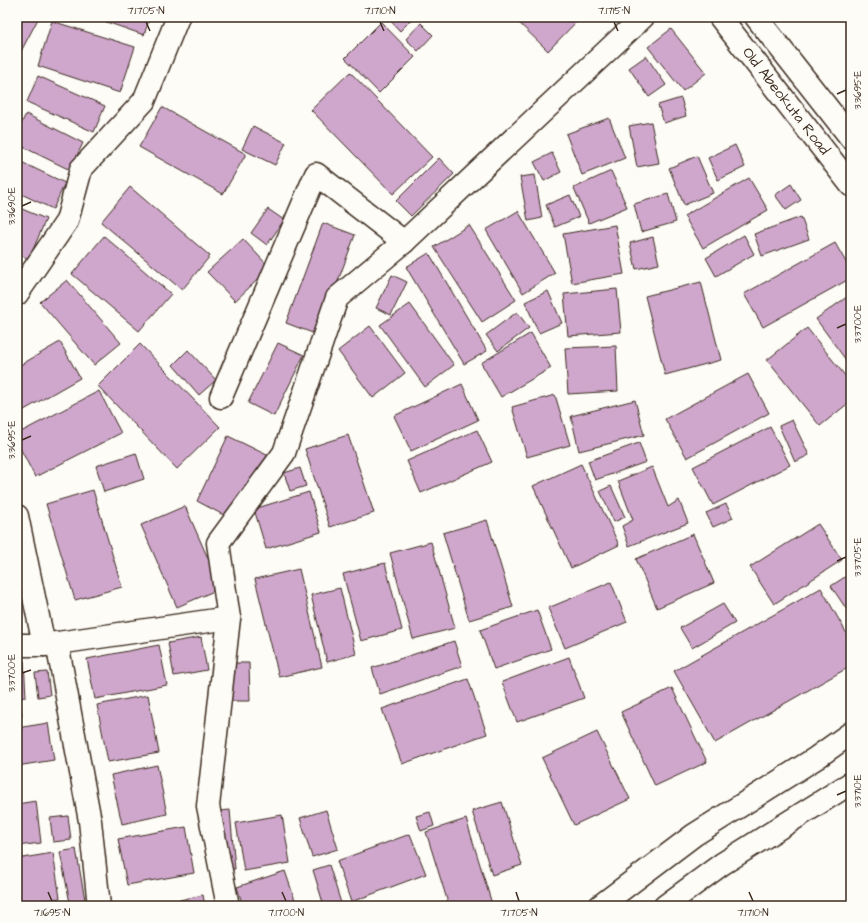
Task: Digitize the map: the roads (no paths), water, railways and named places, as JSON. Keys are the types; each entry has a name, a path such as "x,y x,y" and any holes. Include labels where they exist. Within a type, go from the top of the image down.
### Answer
{"main road":[{"path":"17,294 67,221 81,169 144,101 178,17"},
{"path":"228,906 208,806 229,618 218,543 284,453 337,298 404,242 643,17"},
{"name":"Old Abeokuta Road","path":"720,17 851,185"},
{"name":"Old Abeokuta Road","path":"756,17 851,138"},
{"path":"221,397 316,174 404,242"},
{"path":"17,516 51,644 90,821 99,906"},
{"path":"17,645 51,644 229,618"},
{"path":"600,906 694,835 816,758 851,733"},
{"path":"665,906 722,864 851,783"}]}
